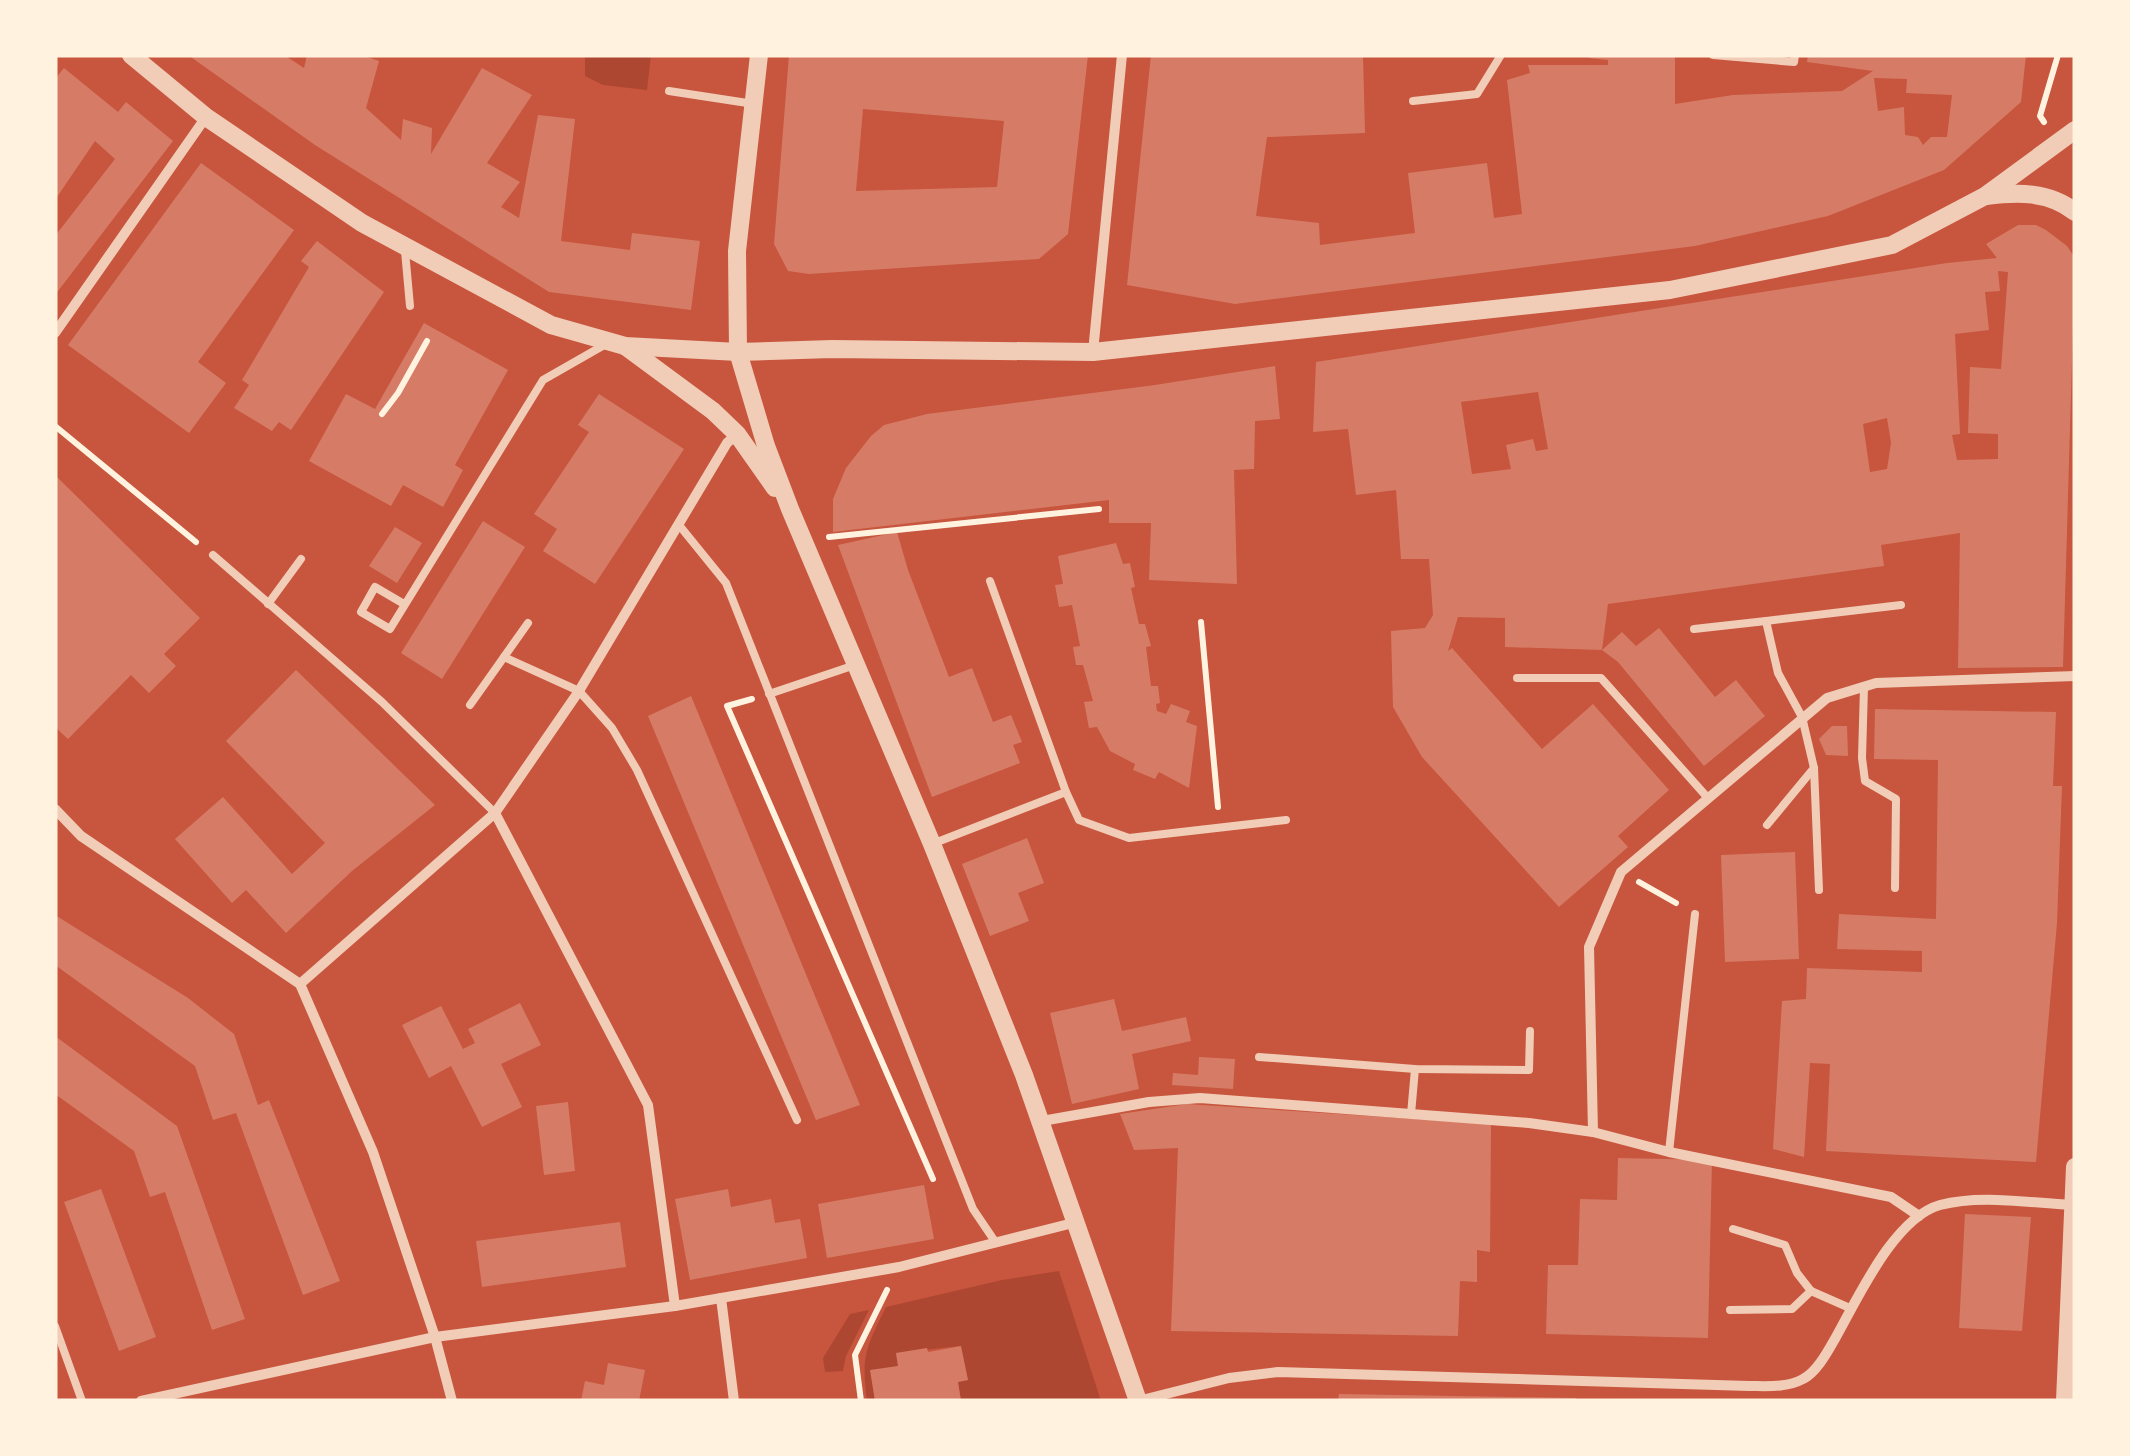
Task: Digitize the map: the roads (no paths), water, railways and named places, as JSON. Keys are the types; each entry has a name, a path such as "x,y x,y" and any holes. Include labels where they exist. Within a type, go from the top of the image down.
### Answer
{"street":[{"path":"131,55 206,117 362,223 552,325 618,344 738,352 1093,352 1670,290 1892,245 1985,196 2075,130"},
{"path":"759,55 737,252 738,352 790,509 932,844 1042,1121 1138,1401 1229,1378 1278,1372 1788,1384 1806,1378 1823,1358 1881,1256 1919,1216 1936,1206 1970,1200 2071,1205"},
{"path":"1093,352 1122,55"},
{"path":"55,333 206,117"},
{"path":"1985,196 2024,191 2075,212"},
{"path":"618,344 674,380 737,434 790,509"},
{"path":"300,984 495,814 579,690 727,443 737,434"},
{"path":"1593,1132 1589,947 1621,872 1827,698 1876,683 2075,676"},
{"path":"55,809 81,836 300,984 373,1152 435,1337 452,1401"},
{"path":"495,814 648,1104 676,1306"},
{"path":"1042,1121 1149,1102 1200,1098 1529,1123 1593,1132 1891,1198 1919,1216"},
{"path":"2066,1401 2075,1167"},
{"path":"141,1401 435,1337 676,1306 899,1267 1078,1222"},
{"path":"720,1298 734,1401"}],"lane":[{"path":"1413,101 1477,94 1501,55"},
{"path":"1714,55 1794,62 1795,55"},
{"path":"669,92 754,104"},
{"path":"405,246 410,306"},
{"path":"404,604 376,587 361,612 390,628 543,380 618,344"},
{"path":"678,525 726,583 973,1209 996,1243"},
{"path":"212,556 382,702 495,814"},
{"path":"268,604 301,559"},
{"path":"990,581 1079,820 1129,838 1286,820"},
{"path":"1694,629 1901,605"},
{"path":"1766,622 1778,673 1802,717 1814,768 1819,890"},
{"path":"470,706 528,623"},
{"path":"504,657 579,690 612,728 637,770 797,1120"},
{"path":"769,694 855,665"},
{"path":"1517,678 1601,678 1707,798"},
{"path":"1864,687 1865,781 1896,799 1895,888"},
{"path":"1767,825 1814,768"},
{"path":"932,844 1066,792"},
{"path":"1670,1152 1695,914"},
{"path":"1259,1057 1415,1069 1530,1070 1530,1030"},
{"path":"1411,1114 1415,1069"},
{"path":"1733,1228 1786,1245 1797,1273 1811,1291 1852,1309"},
{"path":"1730,1310 1792,1309 1811,1291"},
{"path":"55,1326 82,1401"}]}
